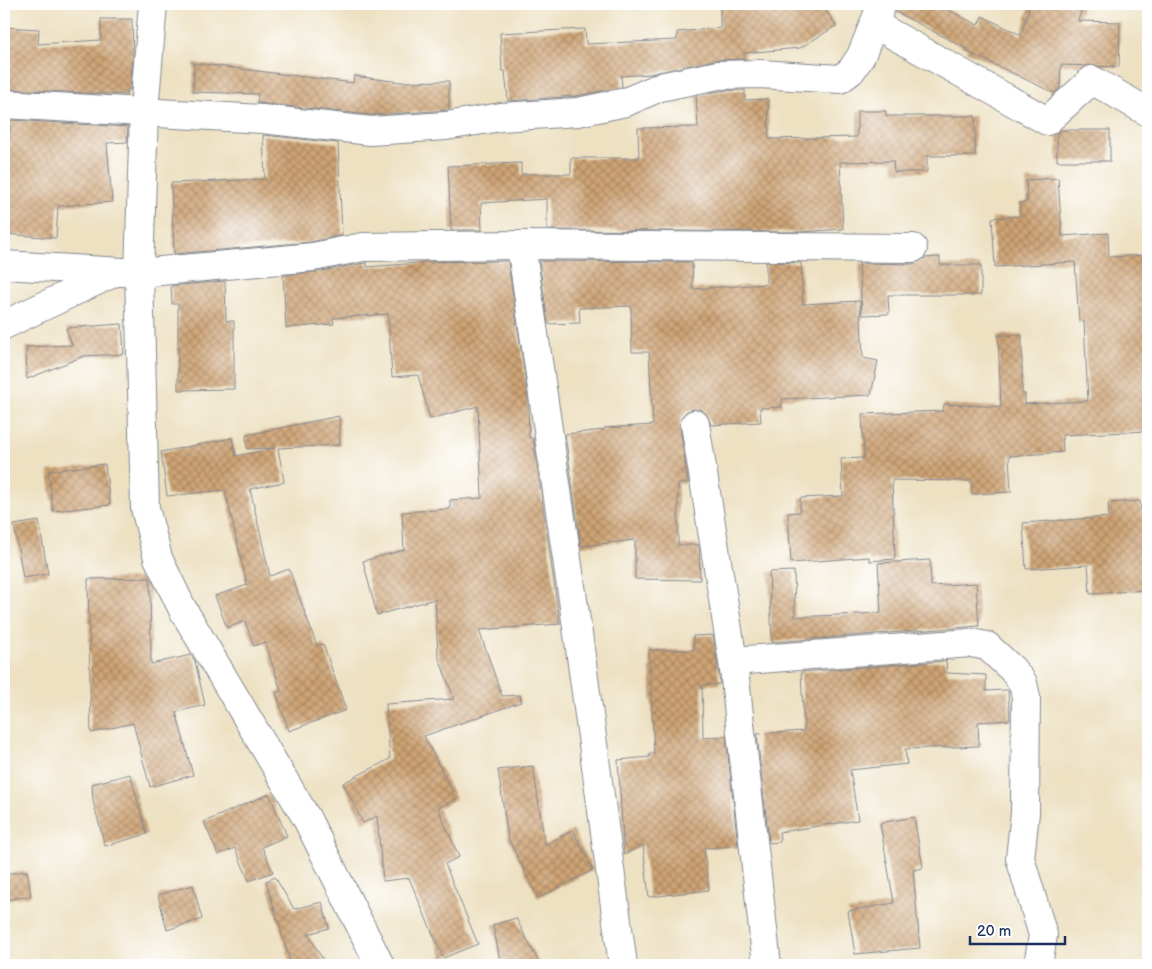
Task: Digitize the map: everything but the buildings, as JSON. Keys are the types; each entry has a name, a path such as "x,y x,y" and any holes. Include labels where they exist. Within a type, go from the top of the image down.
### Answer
{"street":[{"path":"152,4 144,111 126,273 145,508 158,558 182,608 307,819 380,965"},
{"path":"4,104 262,119 371,131 446,126 501,117 578,112 626,102 660,87 718,75 760,74 840,78 851,71 878,14 1048,121 1092,80 1148,112"},
{"path":"521,245 578,634 623,965"},
{"path":"4,264 126,273 313,257 363,247 521,245 913,248"},
{"path":"4,325 126,273"},
{"path":"696,424 733,661 766,965"},
{"path":"733,661 971,643 987,646 1012,668 1023,683 1026,697 1025,813 1020,858 1043,935 1038,965"}]}
